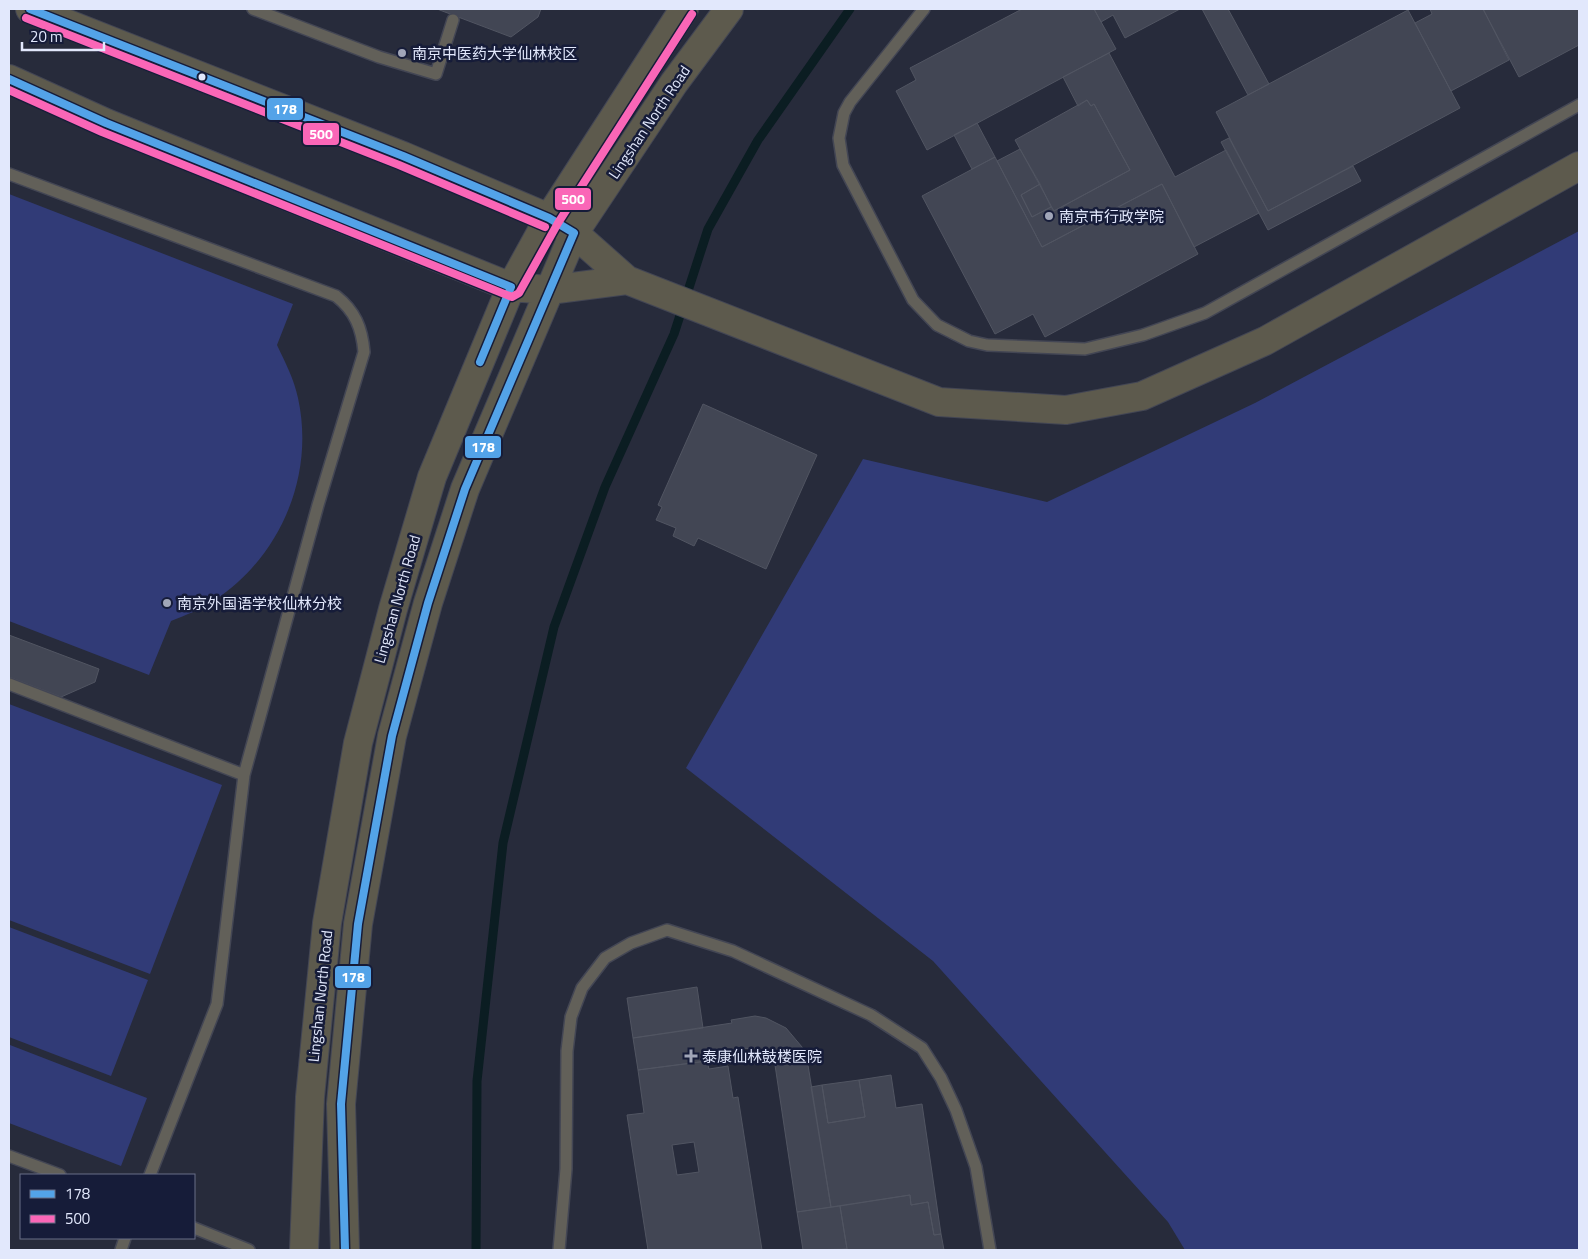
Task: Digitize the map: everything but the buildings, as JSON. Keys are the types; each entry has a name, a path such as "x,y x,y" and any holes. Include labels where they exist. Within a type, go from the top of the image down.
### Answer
{"main road":[{"path":"30,9 404,156 549,218 574,233 627,280 940,402 1066,410 1142,396 1265,341 1579,166"},
{"name":"Lingshan North Road","path":"304,1250 310,1097 327,923 358,742 392,609 432,477 511,287 549,218 684,9"},
{"name":"Lingshan North Road","path":"345,1250 341,1104 358,924 392,736 428,603 465,489 574,233 674,83 729,9"},
{"path":"9,79 106,123 511,287 549,290 627,280"}],"lane":[{"path":"253,9 379,57 436,74 453,20"},
{"path":"924,9 850,102 840,125 839,152 842,165 913,300 937,325 952,334 987,345 1086,349 1143,335 1205,313 1579,105"},
{"path":"9,174 336,296 352,312 358,321 363,336 364,352 318,505 244,775 217,1004 150,1174"},
{"path":"9,684 244,775"},
{"path":"559,1250 566,1169 567,1051 571,1016 582,988 605,958 631,943 667,930 733,951 871,1015 922,1048 941,1078 956,1110 976,1167 990,1250"},
{"path":"9,1156 57,1174"},
{"path":"195,1228 249,1250"}],"shaded area":[{"path":"9,194 293,304 277,345 296,391 302,427 301,456 297,484 288,511 275,537 258,561 238,582 210,603 171,621 149,675 9,621"},
{"path":"1579,231 1579,1250 1185,1250 1168,1222 933,961 686,768 863,459 1047,502 1255,403"},
{"path":"9,704 222,785 150,974 9,920"},
{"path":"9,927 148,980 111,1076 9,1037"},
{"path":"10,1045 147,1098 121,1166 9,1123"}],"waterway":[{"path":"476,1250 477,1081 503,843 554,627 605,487 674,334 708,229 758,140 850,9"}],"transit line":[{"name":"178","path":"30,9 403,156 549,218 574,233 465,489 428,603 392,736 358,924 341,1104 345,1250"},
{"name":"500","path":"9,90 102,132 512,297 519,293 558,223 692,14"},
{"name":"500","path":"26,18 399,165 545,227"},
{"name":"178","path":"9,79 106,123 511,287 480,362"}],"place":[{"name":"南京中医药大学仙林校区","path":"402,53"},
{"name":"南京市行政学院","path":"1049,216"},
{"name":"南京外国语学校仙林分校","path":"167,603"},
{"name":"泰康仙林鼓楼医院","path":"691,1056"}]}
